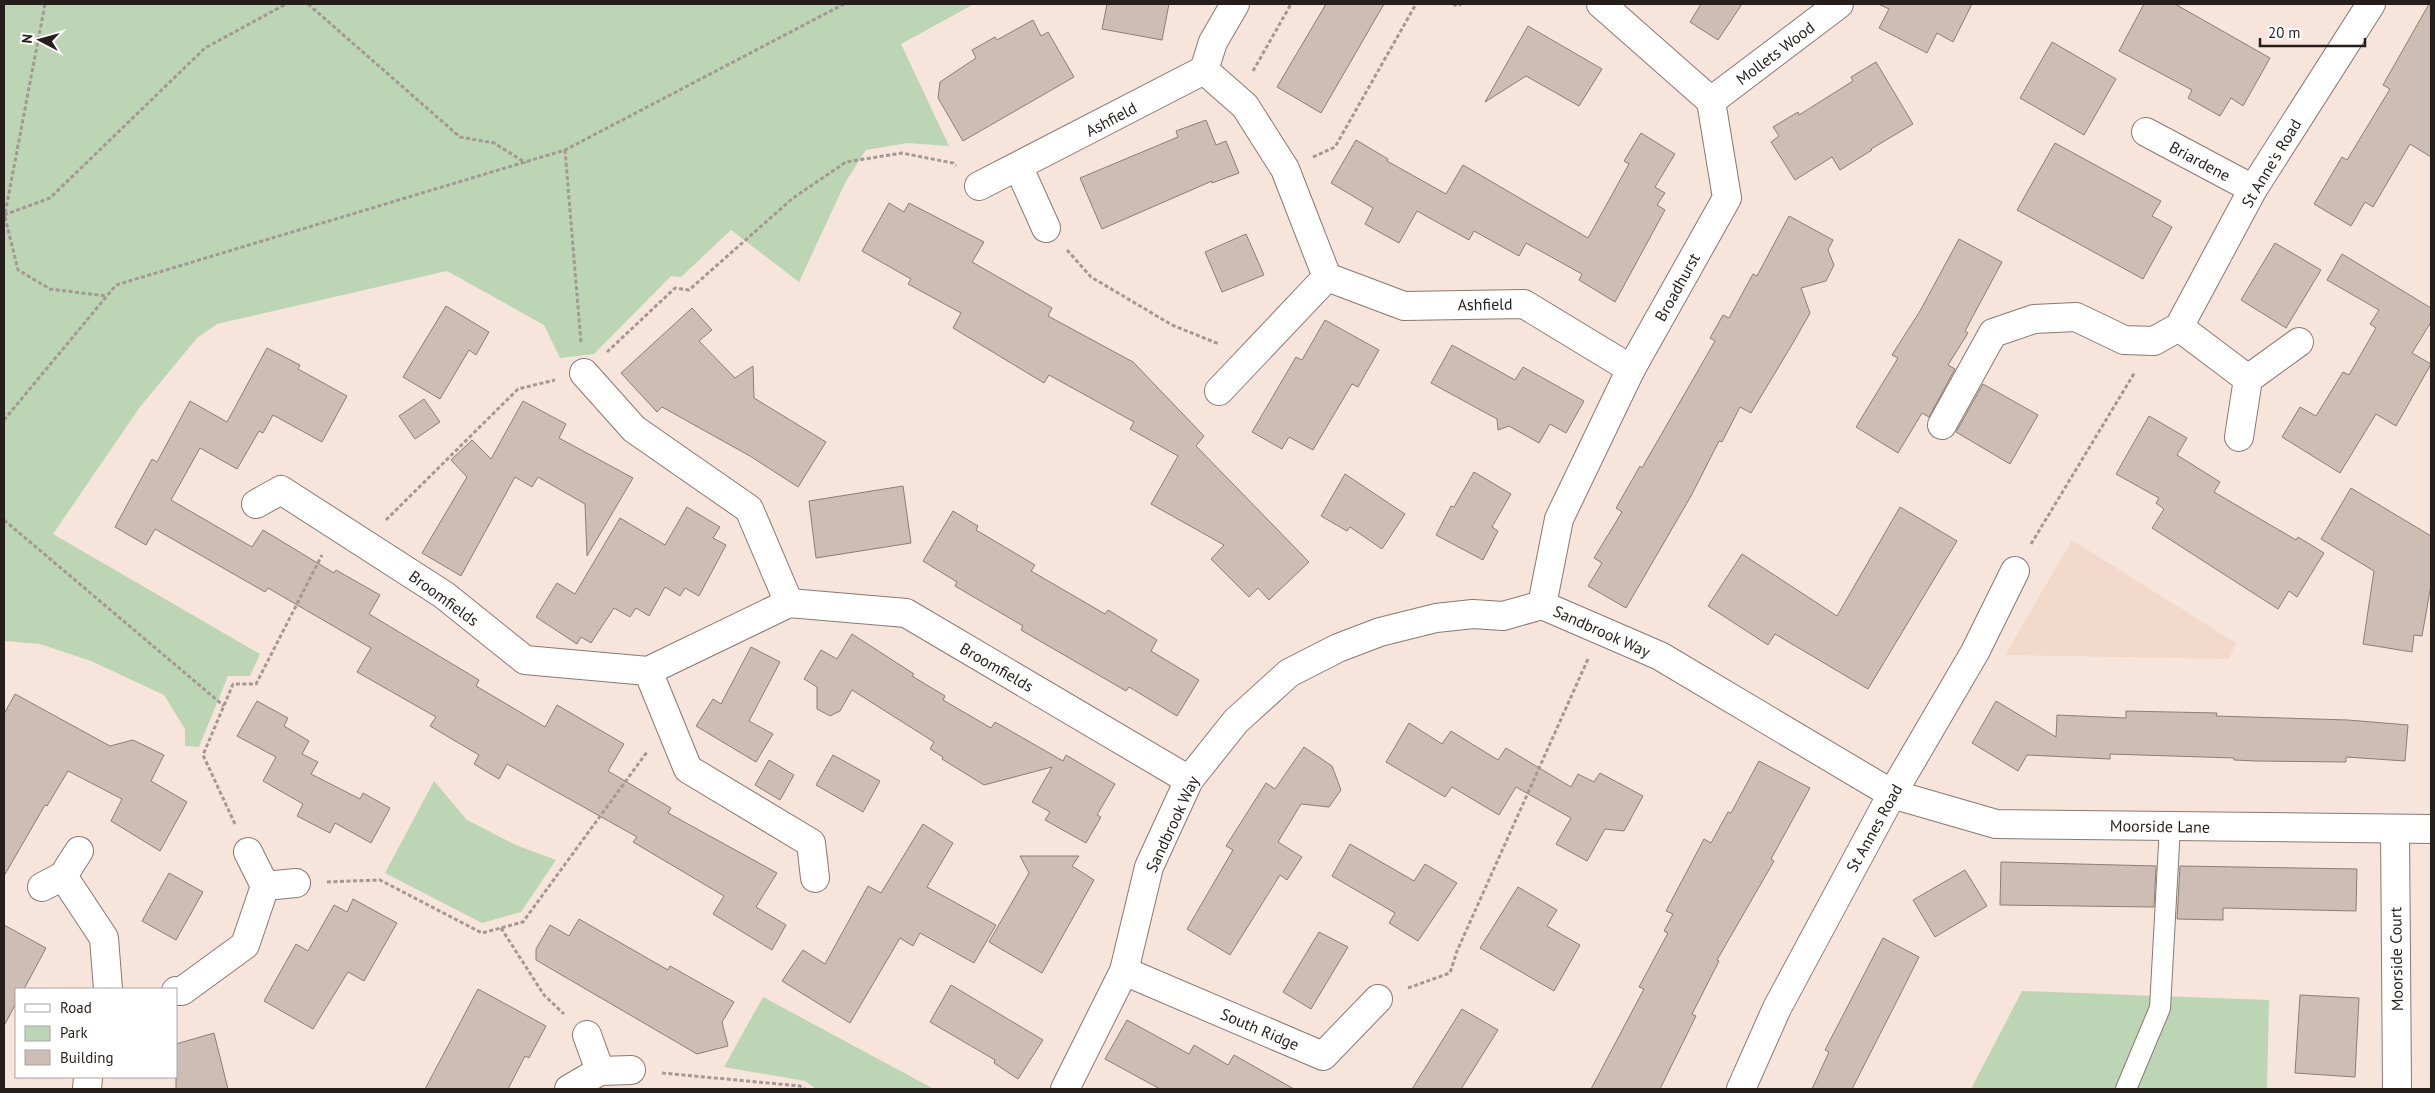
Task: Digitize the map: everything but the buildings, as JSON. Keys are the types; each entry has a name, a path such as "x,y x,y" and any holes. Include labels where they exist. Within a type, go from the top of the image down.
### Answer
{"street":[{"path":"1219,391 1327,277 1285,169 1238,97 1204,70 1213,42 1235,4"},
{"path":"1601,4 1710,101"},
{"name":"Mollets Wood","path":"1710,101 1839,4"},
{"name":"St Anne's Road","path":"2179,327 2254,190 2371,4"},
{"name":"Ashfield","path":"979,186 1018,168 1204,70"},
{"name":"Broadhurst","path":"1542,605 1560,519 1631,369 1727,198 1710,101"},
{"name":"Briardene","path":"2146,132 2254,190"},
{"path":"1018,168 1046,228"},
{"name":"Ashfield","path":"1327,277 1404,306 1524,304 1631,369"},
{"path":"1942,425 1993,333 2034,319 2076,316 2124,340 2154,340 2179,327 2248,379"},
{"path":"2239,437 2248,379 2299,342"},
{"path":"584,373 634,429 749,509 790,603 648,671 688,768 811,843 815,878"},
{"name":"Broomfields","path":"256,504 282,490 444,595 525,660 648,671"},
{"name":"St Annes Road","path":"1741,1089 1777,1008 1892,794 1975,652 2016,570"},
{"name":"Broomfields","path":"790,603 906,613 1189,780"},
{"name":"Sandbrook Way","path":"1065,1089 1124,971 1149,867 1189,780 1236,721 1289,673 1338,648 1380,632 1436,618 1473,614 1503,616 1542,605 1660,656 1892,794"},
{"name":"Moorside Lane","path":"1892,794 1996,824 2395,829 2431,824"},
{"name":"Moorside Court","path":"2395,829 2397,1089"},
{"path":"79,851 52,882 104,938 108,988"},
{"path":"178,991 182,991 245,945 265,886 248,852"},
{"path":"265,886 296,883"},
{"name":"South Ridge","path":"1124,971 1323,1056 1378,999"},
{"path":"587,1035 600,1071"},
{"path":"569,1089 600,1071 632,1070"}],"lane":[{"path":"2126,1089 2160,1008 2170,826"}],"path":[{"path":"4,219 45,4"},
{"path":"4,214 50,198 205,48 286,4"},
{"path":"308,4 460,137 494,143 526,164"},
{"path":"4,420 116,285 526,164 565,150 844,4"},
{"path":"1238,97 1290,4"},
{"path":"1285,169 1334,147 1416,4"},
{"path":"1453,4 1458,6 1461,4"},
{"path":"565,150 584,373"},
{"path":"364,543 518,389 584,373 675,288 689,290 793,198 846,162 902,153 953,163 979,186"},
{"path":"4,214 18,270 50,289 106,296"},
{"path":"1046,228 1091,277 1172,325 1252,357"},
{"path":"2016,570 2154,340"},
{"path":"4,520 224,706"},
{"path":"248,852 203,755 233,684 256,684 337,526"},
{"path":"1378,999 1450,973 1457,951 1600,631"},
{"path":"296,883 380,880 482,933 524,922 669,722"},
{"path":"501,928 544,995 587,1035"},
{"path":"632,1070 800,1086 805,1089"}],"shaded area":[{"path":"2072,540 2236,643 2229,659 2005,655"}],"green space":[{"path":"4,4 974,4 901,44 949,146 908,143 866,150 846,181 799,282 731,230 681,277 671,276 594,354 560,358 544,325 447,271 217,324 197,338 140,407 53,534 260,654 250,676 228,676 199,747 185,746 185,729 164,695 91,661 40,644 4,641"},
{"path":"434,781 467,820 516,845 556,860 521,912 482,923 385,873"},
{"path":"2022,991 2269,1000 2267,1089 1971,1089"},
{"path":"763,997 934,1089 816,1089 805,1081 724,1067"}]}
